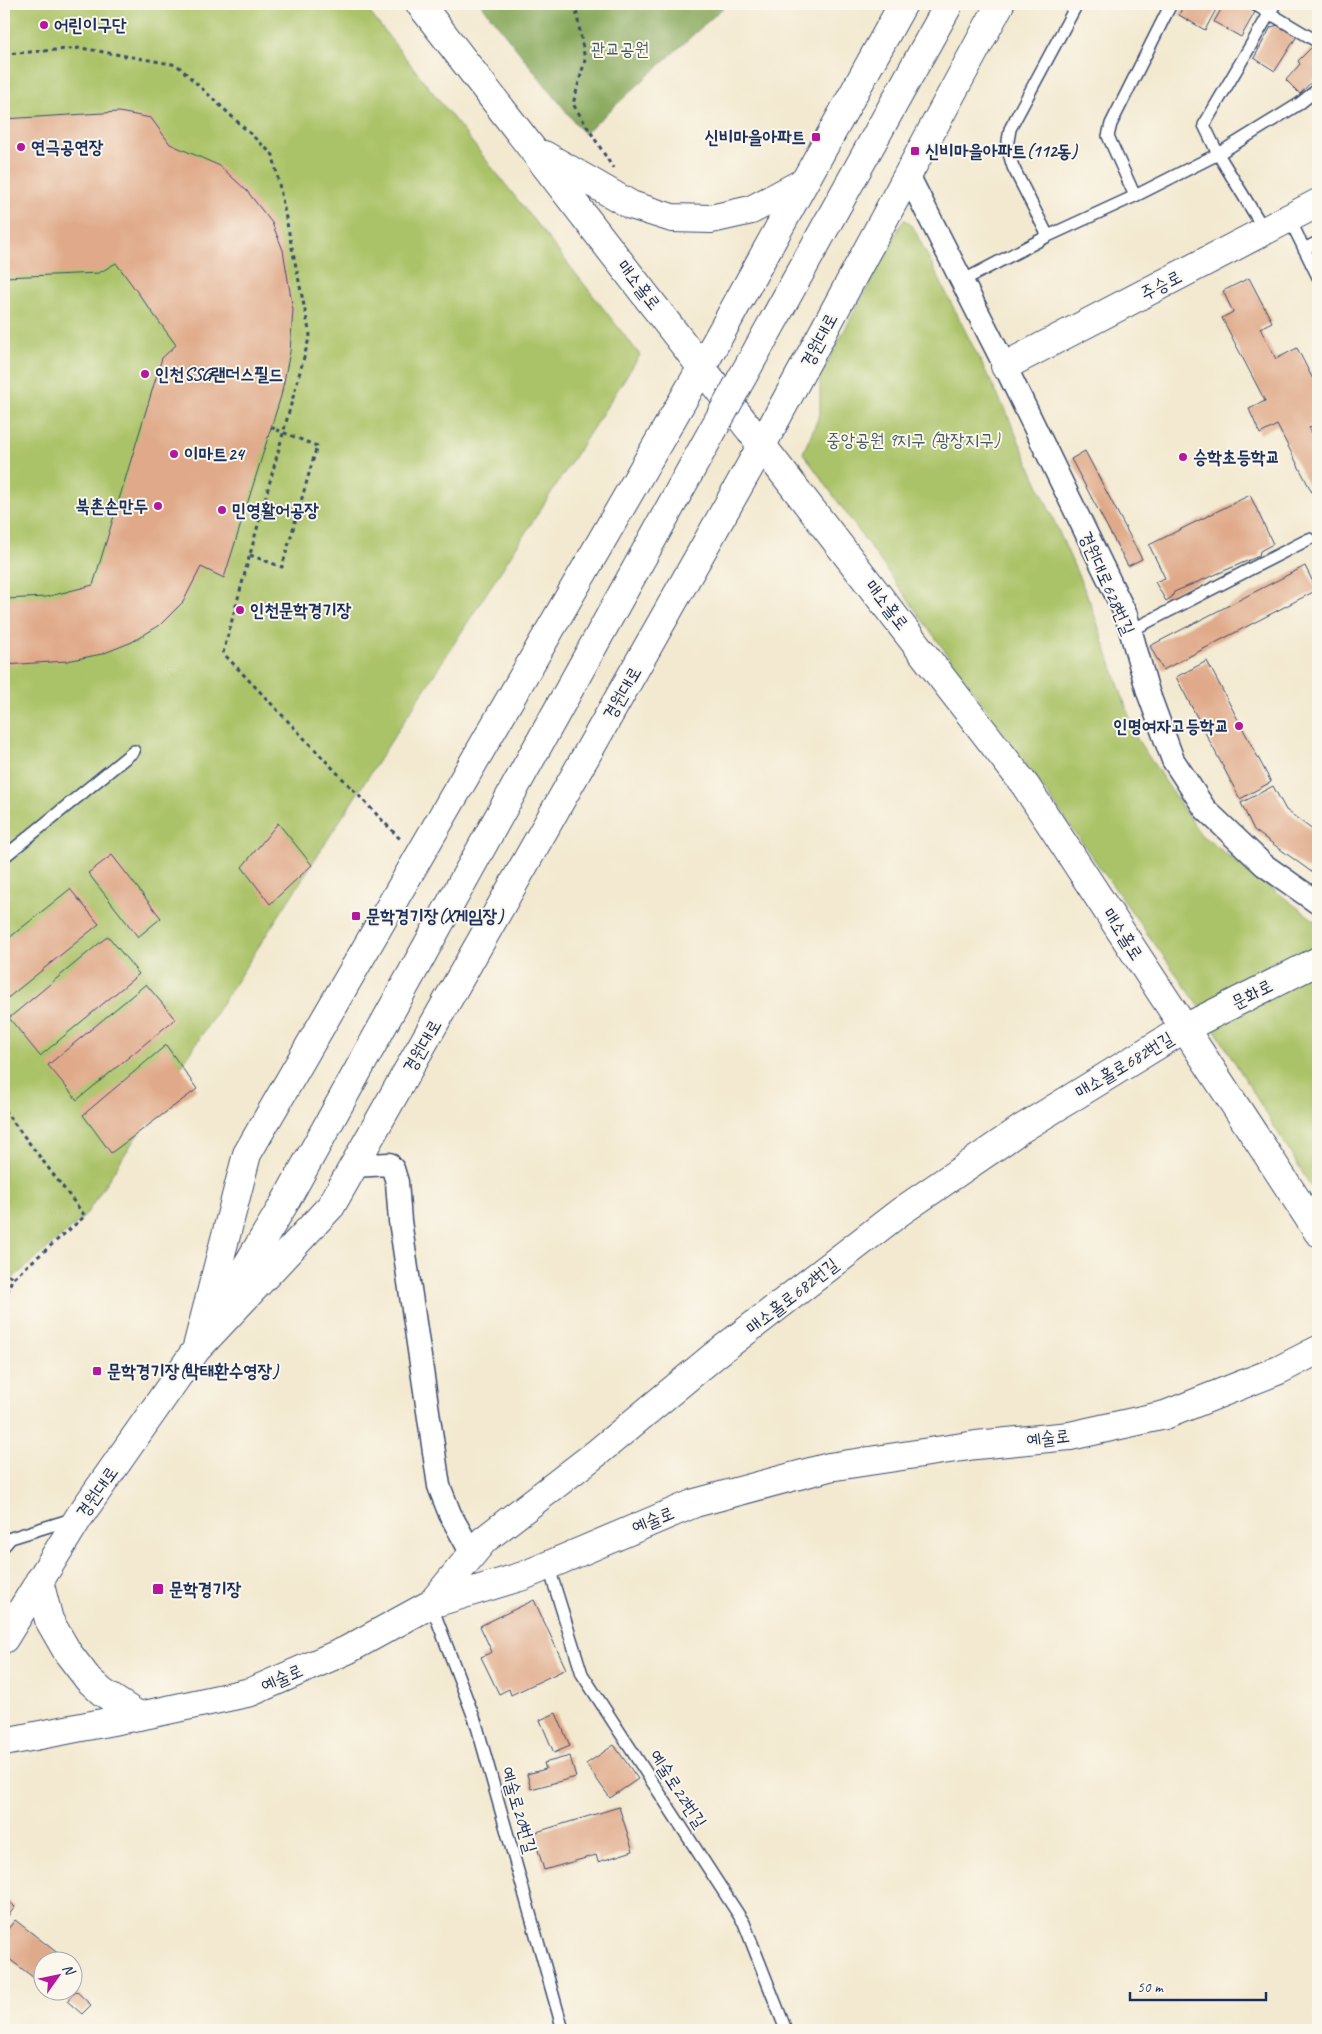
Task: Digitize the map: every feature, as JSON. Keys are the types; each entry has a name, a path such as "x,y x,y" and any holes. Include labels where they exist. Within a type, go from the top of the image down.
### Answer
{"main road":[{"name":"매소홀로","path":"420,4 1025,785 1318,1232"},
{"name":"경원대로","path":"196,1350 247,1154 702,367 903,4"},
{"name":"경원대로","path":"4,1639 79,1517 196,1350 284,1204 949,4"},
{"name":"경원대로","path":"196,1350 331,1206 762,445 1000,4"},
{"path":"532,148 631,205 672,218 711,219 751,210 804,182"},
{"name":"주승로","path":"1004,366 1318,203"},
{"name":"문화로","path":"1186,1028 1318,961"},
{"name":"매소홀로682번길","path":"430,1604 484,1540 598,1452 715,1355 900,1212 1021,1129 1186,1028"},
{"name":"예술로","path":"4,1742 251,1692 347,1650 430,1604 523,1576 695,1503 829,1467 976,1445 1070,1436 1165,1414 1279,1370 1318,1350"},
{"path":"39,1581 49,1620 68,1654 102,1692 139,1716"}],"street":[{"name":"경원대로628번길","path":"908,175 1126,615 1148,692 1173,760 1205,809 1264,865 1318,902"},
{"path":"353,1166 389,1164 393,1169 397,1182 400,1222 440,1486 450,1514 472,1554"}],"lane":[{"path":"1048,236 1013,167 1007,147 1010,129 1077,4"},
{"path":"1135,196 1108,136 1110,124 1171,4"},
{"path":"1254,4 1272,8 1318,42"},
{"path":"1266,231 1218,154 1204,125 1272,8"},
{"path":"962,281 1048,236 1135,196 1218,154 1299,104 1318,89"},
{"path":"1289,218 1318,277"},
{"path":"1304,249 1318,242"},
{"path":"1130,631 1309,539"},
{"path":"4,857 134,751"},
{"path":"4,1546 11,1538 79,1517"},
{"name":"예술로22번길","path":"548,1565 582,1674 744,1923 786,2030"},
{"name":"예술로20번길","path":"430,1604 476,1722 563,2030"}],"path":[{"path":"575,4 585,60 573,104 605,152 615,172"},
{"path":"4,54 81,48 177,66 273,156 310,335 223,653 418,858"},
{"path":"250,555 282,567 317,446 271,427"},
{"path":"4,1110 85,1216 12,1279 4,1302"},
{"path":"4,1268 12,1279"}],"green space":[{"name":"인천문학경기장","path":"4,4 363,4 640,355 85,1216 12,1279 4,1302"},
{"name":"관교공원","path":"481,4 727,4 584,134"},
{"name":"중앙공원 9지구 (광장지구)","path":"904,219 913,227 1006,412 1090,602 1137,739 1201,835 1318,923 1318,1198 1207,1017 803,453 820,414 820,376"}],"building":[{"path":"1188,4 1219,4 1205,30 1179,15 1182,8 1185,8"},
{"path":"1224,4 1240,4 1255,12 1241,37 1214,22"},
{"path":"1278,25 1297,36 1275,71 1254,58 1271,27"},
{"path":"1313,46 1318,49 1318,75 1300,94 1286,80 1300,64 1298,61"},
{"name":"인천SSG랜더스필드","path":"119,112 151,118 170,144 220,166 247,191 272,223 283,250 293,310 290,352 281,396 224,578 201,567 183,602 160,625 132,642 102,654 67,661 4,665 4,599 46,597 93,585 162,358 176,345 116,263 99,273 4,277 4,119"},
{"path":"1249,278 1272,322 1260,328 1276,359 1297,348 1318,389 1318,423 1309,427 1318,445 1318,504 1277,425 1260,434 1249,409 1265,401 1222,318 1233,312 1223,291"},
{"path":"1085,451 1142,559 1128,566 1071,459"},
{"path":"1250,495 1273,544 1260,551 1259,556 1174,592 1172,597 1166,601 1155,582 1165,578 1149,545"},
{"path":"1305,566 1317,590 1163,670 1150,646"},
{"path":"1207,661 1271,782 1240,799 1176,677"},
{"path":"1273,786 1286,810 1318,834 1317,876 1254,830 1241,803"},
{"path":"278,823 312,865 270,904 242,867"},
{"path":"112,855 161,918 138,937 88,873"},
{"path":"70,889 99,924 4,1001 4,942"},
{"path":"108,936 139,974 40,1056 9,1018"},
{"path":"146,984 175,1019 77,1100 48,1065"},
{"path":"166,1045 197,1089 111,1153 83,1115"},
{"path":"534,1600 566,1669 511,1695 509,1689 499,1694 481,1657 492,1652 480,1626"},
{"path":"556,1713 570,1746 554,1753 540,1720"},
{"path":"614,1745 638,1779 610,1798 586,1764"},
{"path":"570,1756 576,1777 531,1789 527,1774 546,1769 544,1763"},
{"path":"619,1807 633,1851 598,1862 596,1855 544,1870 533,1833"},
{"path":"4,1897 15,1907 4,1921"},
{"path":"15,1920 56,1952 32,1952 32,1976 4,1955 4,1934"},
{"path":"82,1997 91,2005 82,2014 68,2002 82,2002"}],"place":[{"name":"어린이구단","path":"44,25"},
{"name":"신비마을아파트","path":"816,137"},
{"name":"연극공연장","path":"21,147"},
{"name":"신비마을아파트(112동)","path":"915,151"},
{"name":"인천SSG랜더스필드","path":"145,374"},
{"name":"이마트24","path":"174,454"},
{"name":"승학초등학교","path":"1183,457"},
{"name":"북촌손만두","path":"158,506"},
{"name":"민영활어공장","path":"222,510"},
{"name":"인천문학경기장","path":"240,610"},
{"name":"인명여자고등학교","path":"1239,726"},
{"name":"문학경기장(X게임장)","path":"356,916"},
{"name":"문학경기장(박태환수영장)","path":"97,1371"},
{"name":"문학경기장","path":"158,1589"}]}
